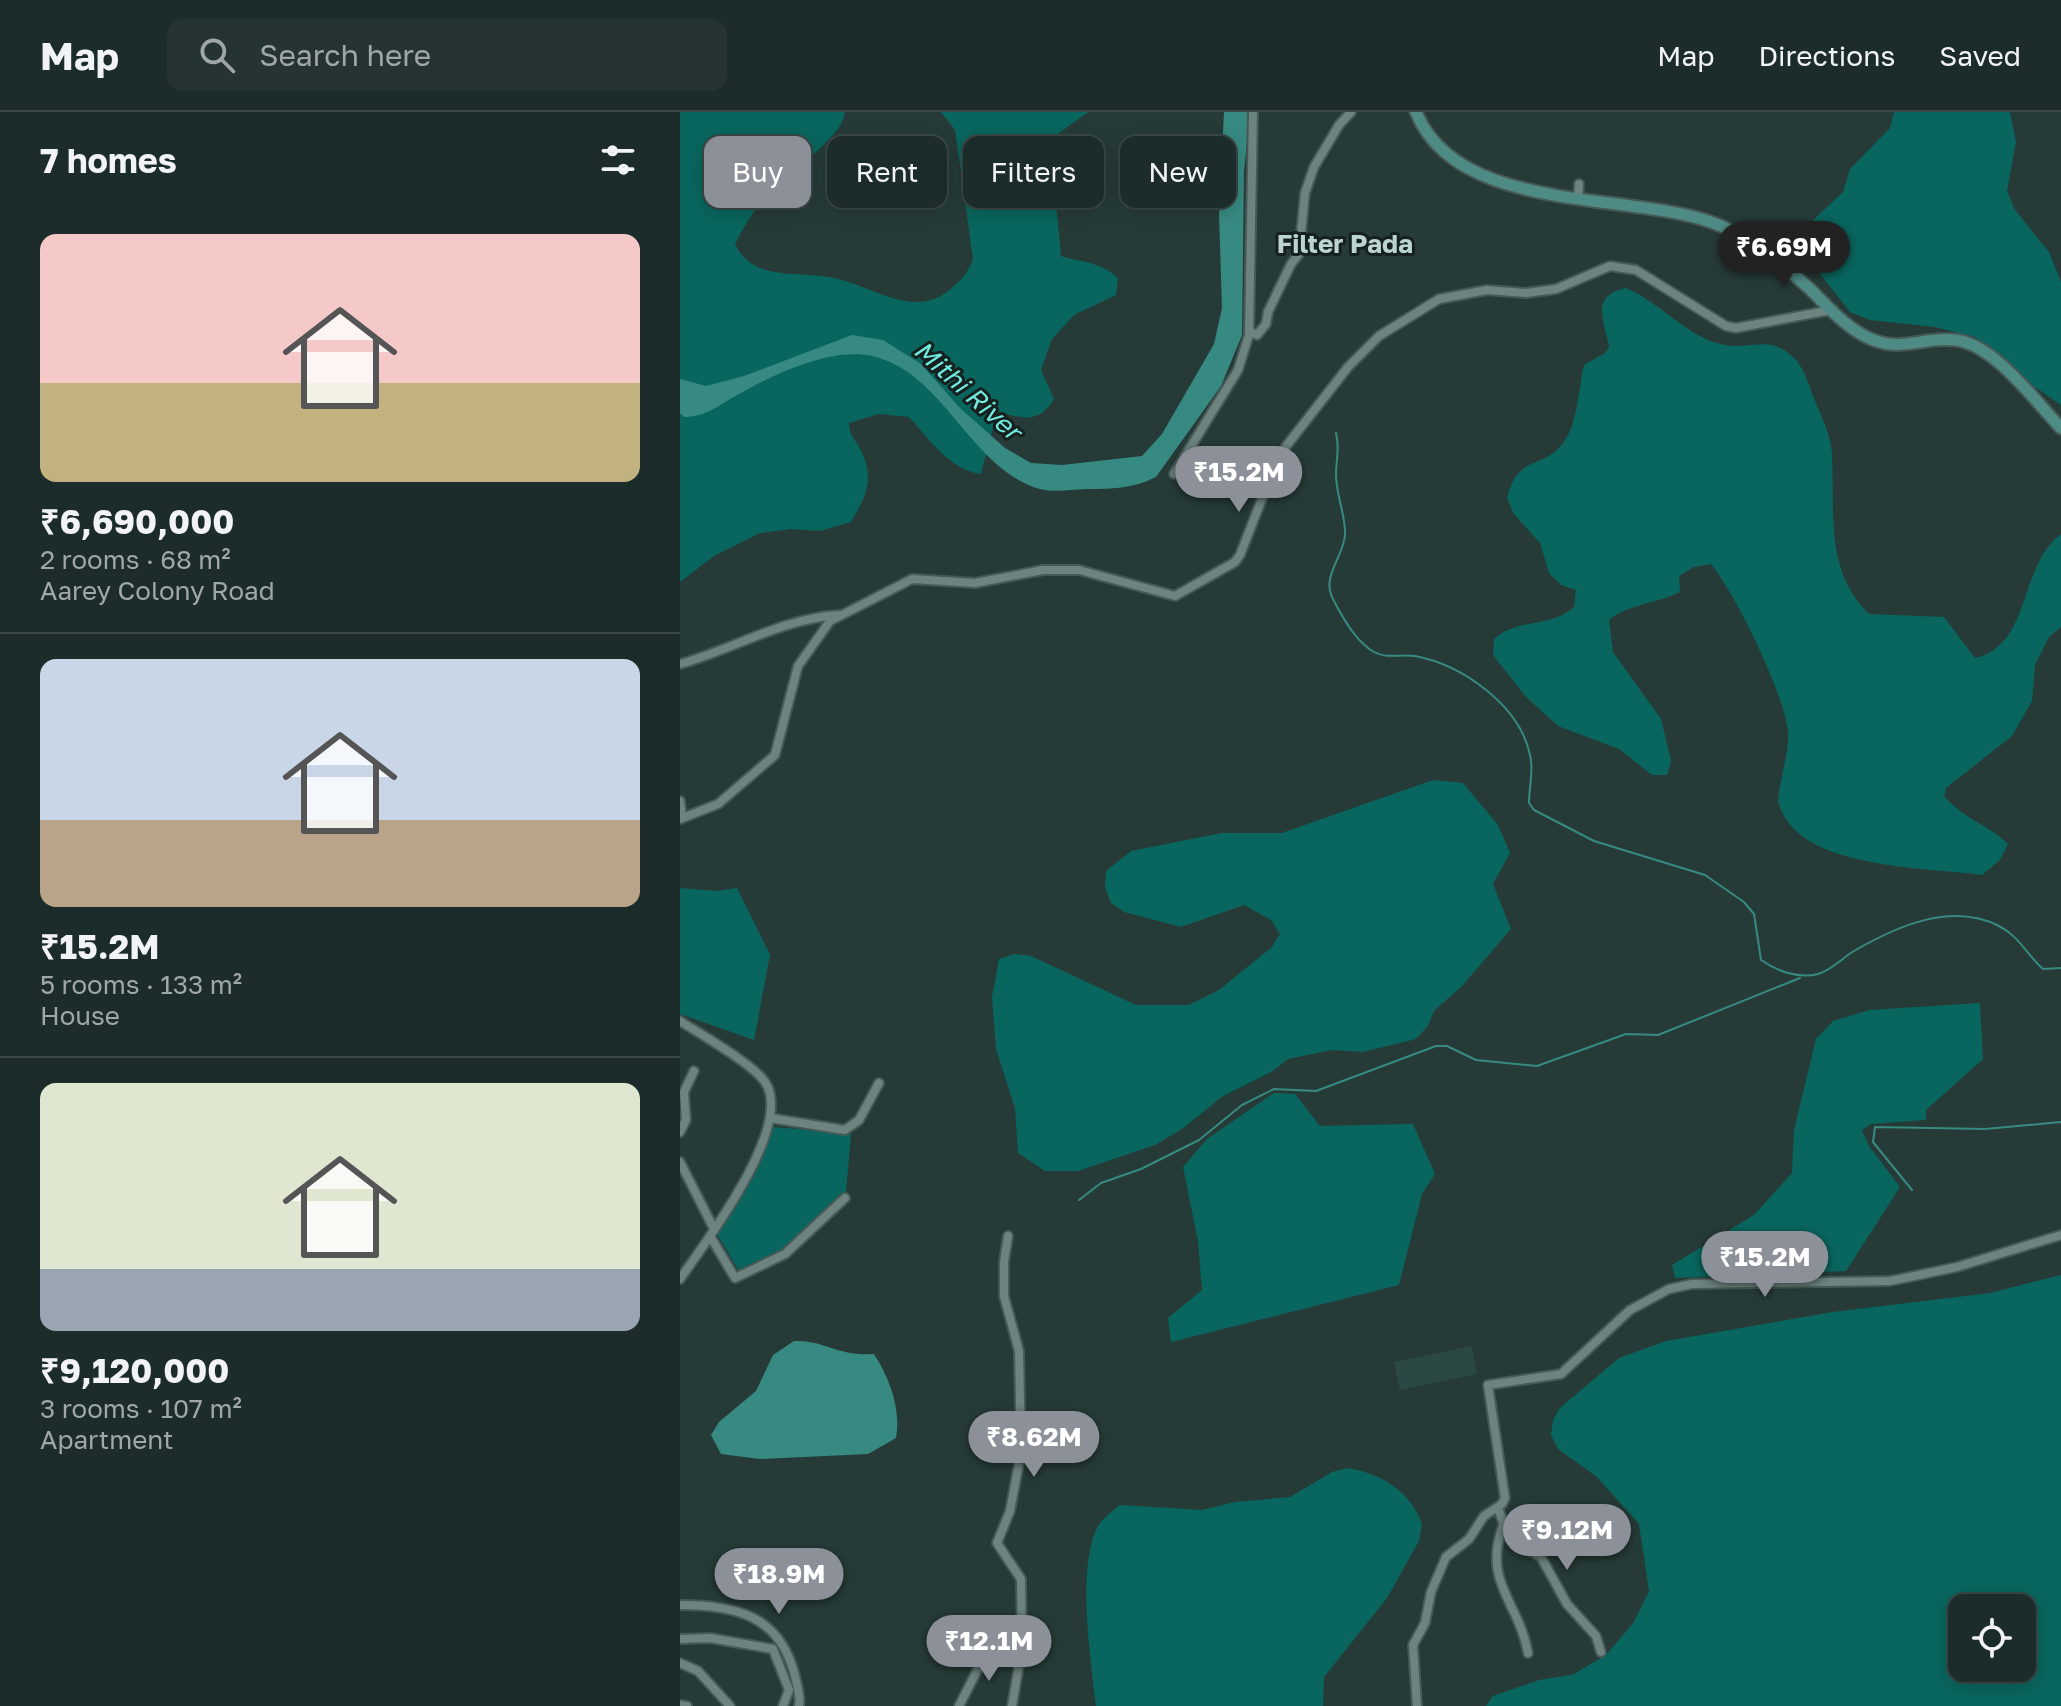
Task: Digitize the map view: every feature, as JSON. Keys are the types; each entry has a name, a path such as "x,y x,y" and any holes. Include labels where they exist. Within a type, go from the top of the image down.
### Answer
{"main road":[{"path":"1416,112 1423,129 1441,152 1464,169 1578,200 1685,214 1713,222 1750,242 1790,270 1858,333 1878,343 1900,346 1955,339 1974,345 1999,363 2061,428"}],"street":[{"path":"1174,474 1238,370 1249,331 1253,112"},
{"path":"1249,331 1257,335 1266,324 1268,312 1299,254 1305,193 1314,167 1339,125 1351,112"},
{"path":"1578,200 1579,184"},
{"path":"680,664 734,647 791,622 838,615 912,579 975,583 1043,570 1079,570 1165,596 1189,591 1240,555 1276,463 1297,430 1348,367 1379,336 1439,299 1487,290 1526,293 1556,289 1619,265 1636,270 1736,328 1831,310"},
{"path":"680,801 681,818 718,804 775,755 798,666 811,643 838,615"},
{"path":"680,1021 765,1082 771,1095 770,1118 755,1159 680,1279"},
{"path":"680,1132 686,1120 684,1092 694,1071"},
{"path":"770,1118 845,1130 859,1120 879,1083"},
{"path":"680,1162 735,1278 785,1254 845,1198"},
{"path":"1417,1706 1413,1645 1425,1623 1431,1592 1448,1553 1469,1539 1484,1516 1498,1508 1505,1498 1488,1385 1561,1374 1614,1323 1649,1298 1692,1284 1890,1281 1957,1267 2061,1235"},
{"path":"1008,1236 1003,1280 1019,1351 1021,1453 1010,1511 997,1543 1021,1579 1020,1660 1012,1706"},
{"path":"1498,1508 1509,1538 1541,1557 1567,1604 1596,1636 1601,1652"},
{"path":"1503,1526 1497,1540 1498,1582 1523,1627 1528,1653"},
{"path":"680,1605 729,1607 773,1630 785,1646 792,1666 799,1706"},
{"path":"680,1639 710,1638 773,1649 789,1690 783,1706"},
{"path":"959,1706 983,1659 991,1654 1020,1660"},
{"path":"680,1663 698,1671 730,1706"},
{"path":"680,1705 687,1706"}],"shaded area":[{"path":"680,112 845,112 835,133 827,136 827,142 811,156 811,136 704,136 704,208 757,208 735,244 753,265 765,270 834,278 894,298 923,301 938,297 952,288 969,268 973,259 966,208 1056,208 1061,256 1097,265 1118,278 1116,295 1074,315 1052,339 1041,370 1054,399 1048,407 1042,413 1029,417 997,411 981,474 950,460 909,417 879,414 849,423 864,456 868,476 865,494 851,522 820,531 791,529 760,533 714,556 680,582"},
{"path":"941,112 1088,112 1055,136 963,136 963,187 955,130"},
{"path":"1224,112 1250,112 1244,171 1242,335 1221,386 1156,477 1113,488 1054,491 1036,488 1012,476 992,460 918,380 897,365 872,356 839,355 803,364 769,378 706,412 684,417 680,413 680,379 706,386 744,376 852,335 883,340 921,364 960,408 1005,448 1031,463 1062,465 1142,456 1162,434 1214,344 1222,308 1219,208 1236,208 1236,136 1223,136"},
{"path":"1894,112 2010,112 2016,142 2007,191 2015,210 2049,252 2061,282 2061,405 2019,376 1975,337 1935,327 1870,320 1850,312 1810,261 1805,248 1808,225 1843,192 1850,169 1890,128"},
{"path":"1626,288 1699,336 1725,345 1777,347 1797,362 1825,424 1831,447 1833,518 1838,559 1855,597 1869,614 1944,617 1975,658 1993,650 2006,638 2016,621 2037,565 2047,548 2061,534 2061,627 2049,637 2035,665 2032,701 2012,736 1946,788 1944,796 2008,844 2000,860 1982,875 1865,861 1808,840 1789,823 1778,800 1788,740 1785,715 1757,645 1733,597 1711,564 1694,567 1679,576 1680,592 1624,611 1609,620 1613,652 1661,719 1671,761 1667,775 1652,775 1619,749 1558,726 1526,697 1493,655 1494,639 1503,632 1555,618 1574,607 1576,590 1561,585 1549,573 1540,543 1513,513 1507,497 1518,474 1555,452 1568,435 1575,416 1584,365 1605,353 1609,347 1603,303 1607,297"},
{"path":"1433,780 1463,783 1498,825 1510,853 1493,884 1511,929 1462,986 1434,1011 1428,1026 1416,1039 1363,1052 1332,1050 1288,1059 1273,1071 1223,1096 1182,1129 1155,1145 1078,1171 1045,1171 1018,1153 1015,1108 996,1049 992,997 999,959 1014,954 1031,956 1136,1005 1189,1005 1219,990 1272,947 1280,934 1271,920 1244,905 1181,927 1124,912 1111,903 1105,887 1106,871 1131,851 1222,833 1282,833"},
{"path":"680,888 717,891 737,888 770,955 754,1040 680,1014"},
{"path":"1980,1003 1983,1059 1926,1110 1926,1120 1871,1124 1862,1130 1869,1146 1900,1187 1846,1271 1675,1278 1672,1265 1754,1215 1792,1173 1794,1130 1816,1039 1833,1021 1869,1010"},
{"path":"1274,1093 1295,1094 1320,1126 1413,1124 1435,1174 1422,1194 1399,1285 1171,1342 1168,1318 1202,1290 1198,1241 1183,1167 1207,1139"},
{"path":"772,1127 851,1133 846,1193 788,1246 739,1271 717,1234 756,1172"},
{"path":"2061,1275 2061,1706 1486,1706 1493,1696 1539,1680 1572,1675 1606,1655 1634,1622 1649,1591 1639,1524 1597,1477 1558,1449 1551,1435 1553,1420 1560,1408 1619,1358 1666,1341 1833,1312 1990,1293"},
{"path":"794,1341 851,1353 874,1354 893,1394 897,1416 896,1438 868,1454 760,1459 721,1454 711,1435 719,1422 756,1391 773,1355"},
{"path":"1472,1346 1477,1374 1400,1390 1394,1362"},
{"path":"1348,1468 1372,1475 1393,1486 1410,1502 1422,1524 1419,1541 1387,1598 1324,1677 1323,1706 1096,1706 1086,1589 1091,1544 1105,1518 1120,1505 1202,1510 1235,1502 1290,1497 1332,1472"}],"waterway":[{"path":"1336,433 1336,483 1345,535 1330,583 1337,606 1355,636 1367,648 1389,656 1415,656 1452,668 1487,690 1502,705 1515,720 1530,755 1529,803 1534,810 1594,841 1705,875 1744,902 1754,914 1761,960 1788,973 1818,974 1888,933 1925,920 1962,916 1981,919 2006,930 2043,969 2061,968"},
{"path":"1079,1200 1101,1183 1141,1169 1199,1140 1242,1105 1274,1089 1316,1091 1436,1046 1447,1046 1476,1060 1537,1066 1626,1034 1658,1035 1800,978"},
{"path":"1912,1190 1873,1142 1875,1127 1985,1129 2061,1122"}],"district":[{"name":"Filter Pada","path":"1345,243"}],"water label":[{"name":"Mithi River","path":"968,390"}]}
